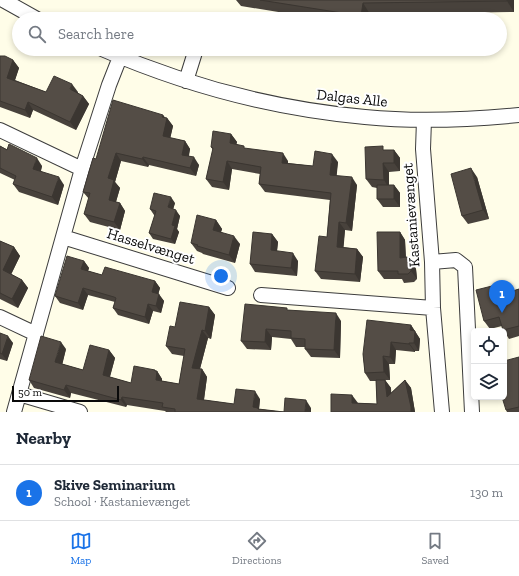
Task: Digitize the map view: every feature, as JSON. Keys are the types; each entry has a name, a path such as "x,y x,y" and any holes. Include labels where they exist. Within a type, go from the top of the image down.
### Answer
{"street":[{"path":"3,0 24,12"},
{"path":"186,81 194,56"},
{"path":"14,412 82,169 109,85 120,57"},
{"name":"Dalgas Alle","path":"120,57 186,81 267,102 319,112 364,117 424,120 475,119 519,115"},
{"name":"Kastanievænget","path":"424,120 423,149 442,412"},
{"path":"0,130 82,169"},
{"name":"Hasselvænget","path":"63,237 228,288"},
{"path":"432,262 456,260 465,267 472,412"},
{"path":"261,295 434,308"},
{"path":"0,316 36,334"},
{"path":"19,394 80,412"}],"building":[{"path":"260,0 507,0 363,3 362,12 336,12"},
{"path":"0,56 5,56 13,60 7,78 46,92 54,76 72,84 70,89 83,96 70,122 28,102 25,110 0,101"},
{"path":"113,100 163,115 162,117 167,118 163,136 185,141 182,155 194,157 190,168 143,157 142,159 116,153 108,178 114,180 109,200 120,203 114,222 84,214 90,193 83,192 93,158 96,159"},
{"path":"213,131 231,134 230,143 244,146 244,148 283,153 282,163 313,166 315,151 332,154 330,175 352,177 346,223 339,222 337,247 357,249 355,274 315,271 319,236 327,237 331,193 259,184 261,167 227,161 223,182 206,179 213,148 211,147"},
{"path":"9,144 37,158 33,169 59,177 52,197 13,184 16,176 0,168 0,146 7,150"},
{"path":"383,146 383,150 394,150 394,163 383,163 384,180 366,179 365,147"},
{"path":"471,168 483,210 462,216 451,174"},
{"path":"377,185 394,185 394,199 377,199"},
{"path":"154,193 171,197 168,207 176,210 172,225 175,226 171,239 149,233 156,211 150,209"},
{"path":"197,215 216,220 213,230 234,236 229,255 191,243"},
{"path":"253,232 272,234 271,250 293,253 291,268 250,264"},
{"path":"377,232 400,232 400,258 407,257 411,260 411,271 408,274 398,274 398,271 378,271"},
{"path":"0,241 14,247 3,270 22,280 12,299 0,293"},
{"path":"67,256 84,261 81,269 102,275 105,267 155,281 152,292 159,294 156,306 148,304 145,317 113,308 116,298 83,288 78,303 55,296"},
{"path":"500,284 503,294 519,289 519,326 507,329 502,328 499,317 484,321 476,290"},
{"path":"180,302 209,307 205,331 202,330 192,368 202,369 197,399 234,404 236,389 255,391 253,407 284,412 175,412 175,409 162,407 163,403 122,397 121,400 66,385 64,390 29,380 41,336 61,342 55,362 83,370 90,345 109,350 103,375 131,383 134,366 157,371 156,380 179,384 185,349 166,346 170,326 175,327"},
{"path":"245,304 287,308 287,310 336,313 334,350 305,349 305,339 291,338 291,331 266,329 265,342 241,341"},
{"path":"367,320 411,325 410,330 415,331 414,343 409,344 391,342 390,357 383,356 384,372 365,373 363,354"},
{"path":"0,333 8,336 2,354 0,353"},
{"path":"519,357 519,407 506,410 503,400 507,400 507,360"},
{"path":"376,380 385,380 387,397 405,380 411,412 331,412 331,394 352,395 352,403 377,404"},
{"path":"285,398 306,400 305,412 284,412"}],"place":[{"name":"Skive Seminarium","path":"502,313"}]}
